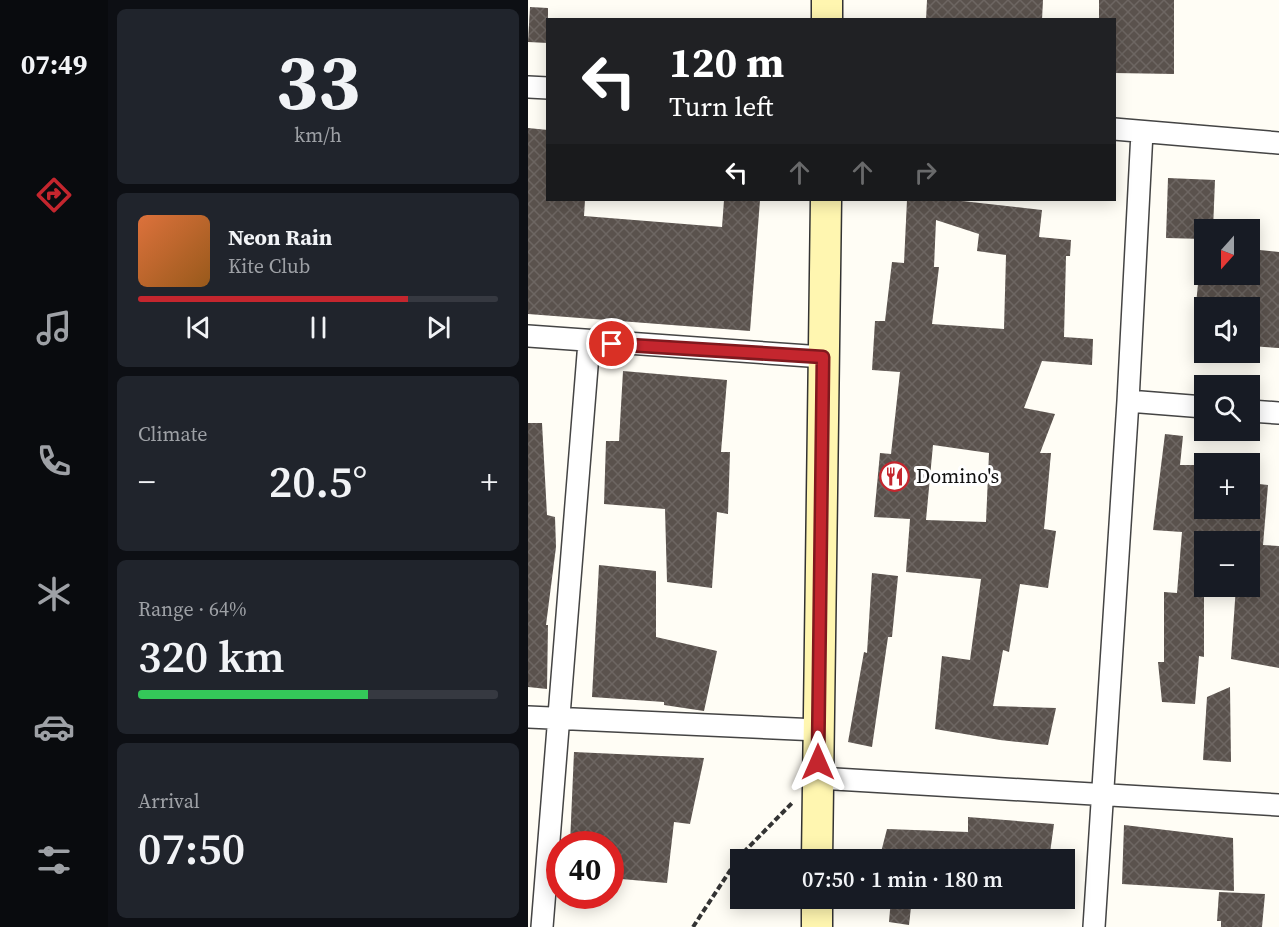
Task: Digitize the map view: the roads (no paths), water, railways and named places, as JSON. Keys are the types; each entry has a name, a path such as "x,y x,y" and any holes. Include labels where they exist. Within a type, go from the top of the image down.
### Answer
{"street":[{"path":"827,18 828,0"},
{"path":"528,87 546,88"},
{"path":"1116,129 1279,143"},
{"path":"1094,927 1128,401 1142,132"},
{"path":"817,849 826,201"},
{"path":"528,336 823,357"},
{"path":"542,927 589,342"},
{"path":"1128,401 1194,406"},
{"path":"1260,412 1279,413"},
{"path":"528,717 818,730"},
{"path":"818,778 1279,806"},
{"path":"817,909 817,927"}],"place":[{"name":"Domino's","path":"895,476"}]}
